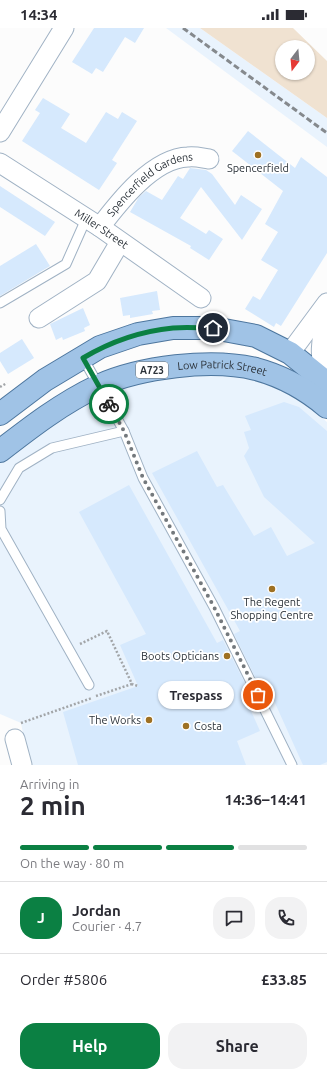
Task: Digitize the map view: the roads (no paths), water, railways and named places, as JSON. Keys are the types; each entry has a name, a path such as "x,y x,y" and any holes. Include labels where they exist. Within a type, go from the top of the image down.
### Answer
{"main road":[{"path":"1,413 45,380 100,348 138,334 173,328 213,328 256,336 290,353 327,383"},
{"path":"274,375 290,353"},
{"name":"Low Patrick Street","path":"0,451 68,402 99,386 137,373 174,367 228,366 254,369 274,375"},
{"name":"A723","path":"274,375 314,396 327,407"}],"street":[{"path":"0,132 64,28"},
{"name":"Spencerfield Gardens","path":"93,223 119,203 142,178 169,162 187,156 209,159"},
{"name":"Miller Street","path":"0,163 93,223 201,298"},
{"path":"39,318 97,281 120,242"},
{"path":"290,353 327,303"},
{"path":"327,320 322,334 322,358 327,376"},
{"path":"17,731 22,765"}],"lane":[{"path":"0,303 66,264 93,223"},
{"path":"83,358 124,431 143,478 214,607 292,765"},
{"path":"0,500 19,468 52,448 124,431"},
{"path":"0,510 1,530 89,685"}],"railway":[{"path":"183,28 327,133"}],"place":[{"name":"Spencerfield","path":"258,155"},
{"name":"The Regent Shopping Centre","path":"272,589"},
{"name":"Boots Opticians","path":"227,656"},
{"name":"Trespass","path":"258,695"},
{"name":"The Works","path":"149,720"},
{"name":"Costa","path":"186,726"}]}
